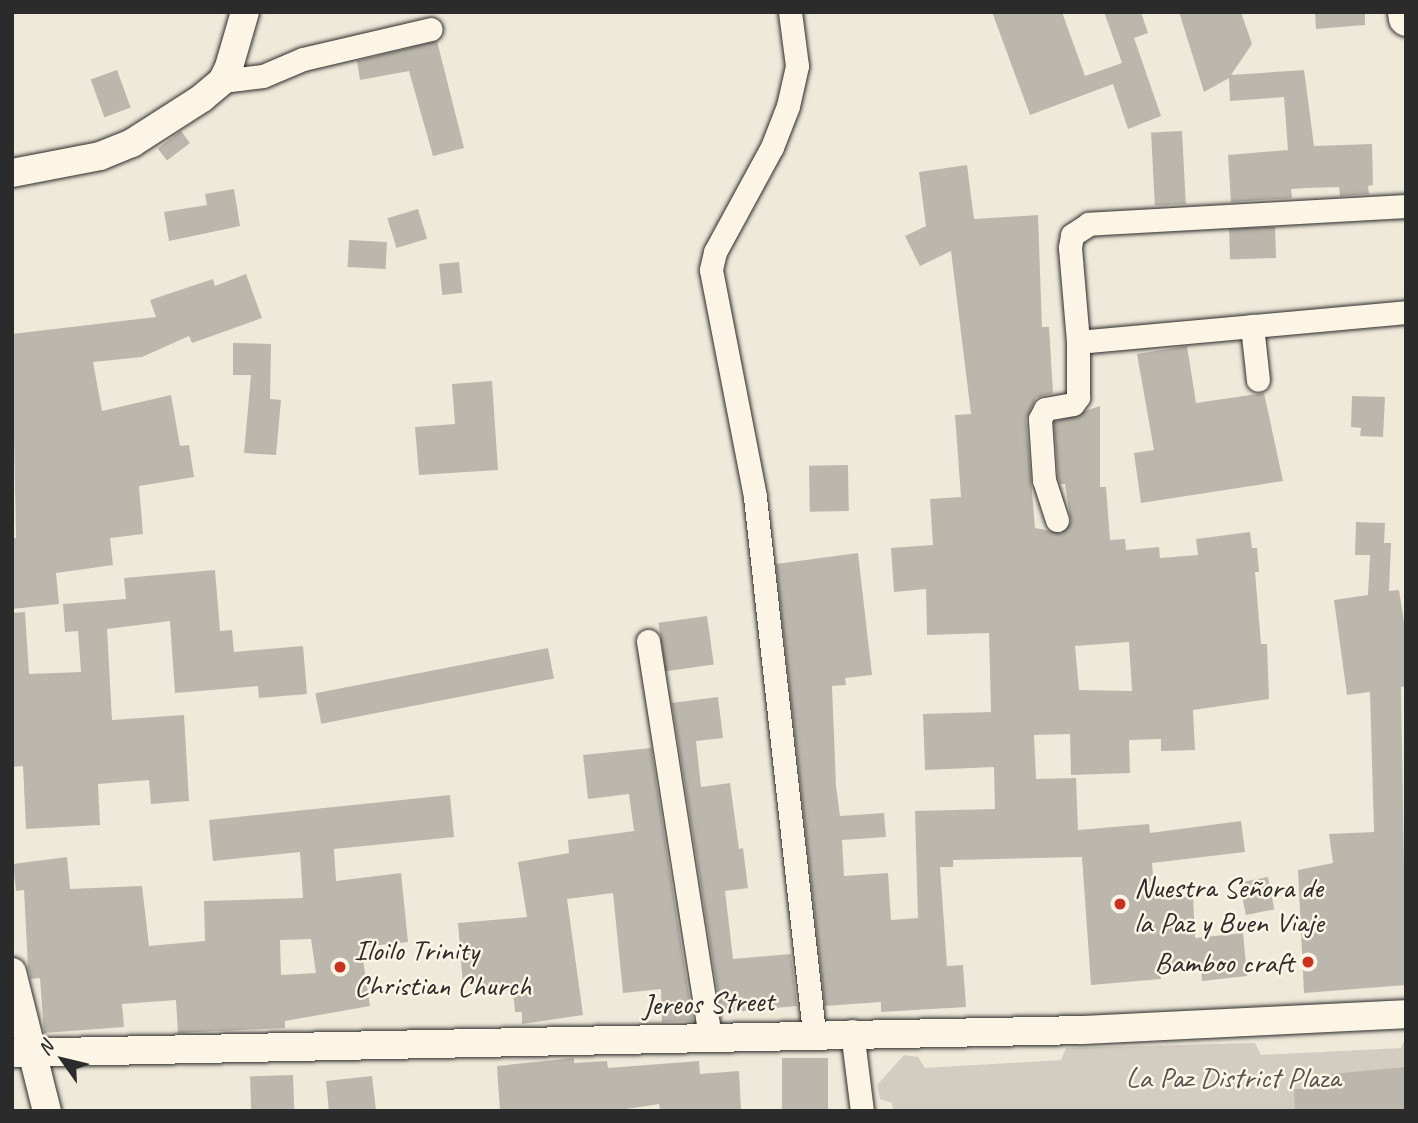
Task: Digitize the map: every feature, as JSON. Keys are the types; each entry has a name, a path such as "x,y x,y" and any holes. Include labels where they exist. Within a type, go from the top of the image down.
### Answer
{"main road":[{"path":"1405,12 1406,18"}],"street":[{"path":"222,81 245,12"},
{"path":"790,12 797,66 788,106 772,148 715,252 711,270 755,497 814,1032"},
{"path":"12,173 100,156 132,144 222,81 263,76 303,59 430,29"},
{"path":"1057,520 1044,480 1040,419 1045,409 1073,404 1078,397 1078,342 1070,248 1078,228 1406,206"},
{"path":"1078,342 1406,312"},
{"path":"1252,326 1258,380"},
{"path":"648,641 710,1035"},
{"path":"12,972 22,1054 47,1111"},
{"name":"Jereos Street","path":"22,1054 852,1031 1082,1030 1406,1014"},
{"path":"852,1031 862,1111"}],"green space":[{"name":"La Paz District Plaza","path":"1406,1037 1406,1111 893,1111 892,1103 880,1099 877,1085 904,1055 918,1057 925,1068 1061,1060 1066,1048 1255,1043 1261,1055 1401,1048"}],"building":[{"path":"992,12 1062,12 1085,76 1122,63 1104,12 1141,12 1148,33 1134,38 1161,116 1128,129 1113,84 1030,115"},
{"path":"1179,12 1241,12 1252,44 1231,75 1304,70 1314,146 1372,144 1373,185 1368,186 1369,194 1340,196 1339,187 1307,188 1291,189 1292,198 1231,202 1228,155 1288,150 1284,97 1230,101 1229,78 1204,92"},
{"path":"1315,12 1365,12 1365,25 1316,29"},
{"path":"437,41 464,148 433,156 409,71 360,80 357,61"},
{"path":"117,70 131,108 104,117 91,80"},
{"path":"181,131 190,143 167,160 158,148"},
{"path":"1182,131 1186,204 1155,206 1151,133"},
{"path":"967,165 974,219 1038,215 1042,327 1049,327 1053,393 1036,398 1026,419 1035,528 1061,533 1071,522 1065,484 1060,484 1058,477 1054,422 1100,406 1100,487 1106,487 1110,540 1125,539 1126,550 1159,547 1160,558 1198,555 1196,539 1250,532 1252,548 1257,548 1259,572 1255,572 1261,644 1267,644 1269,699 1193,710 1195,750 1161,751 1161,739 1129,740 1130,773 1071,775 1070,734 1034,735 1036,779 1076,778 1078,830 1149,824 1150,833 1241,821 1245,852 1152,863 1155,899 1193,896 1195,938 1243,933 1247,976 1202,981 1201,969 1160,972 1161,979 1091,985 1082,857 953,860 953,867 940,867 947,966 963,965 966,1007 881,1012 881,1002 825,1006 776,564 858,553 872,675 845,678 846,685 832,686 836,786 840,816 884,813 886,837 842,840 844,876 888,873 891,920 918,918 915,811 995,809 994,767 925,770 923,714 991,712 989,633 927,635 926,589 894,592 891,548 933,545 930,499 961,497 955,415 971,414 951,251 920,266 905,236 926,226 919,172","holes":["1129,642 1132,691 1079,690 1075,646"]},
{"path":"234,189 240,226 169,241 164,212 207,205 205,194"},
{"path":"418,209 427,239 396,248 387,218"},
{"path":"1275,227 1276,258 1230,260 1229,229"},
{"path":"349,240 387,242 386,269 348,267"},
{"path":"459,262 462,293 442,295 439,264"},
{"path":"246,274 262,318 192,343 189,336 142,357 93,362 102,411 171,395 180,446 189,445 194,477 139,486 143,534 110,538 113,565 56,573 59,604 12,609 12,538 16,538 12,334 156,317 150,300 213,279 215,286"},
{"path":"233,343 271,344 270,399 281,400 276,455 244,453 251,375 233,375"},
{"path":"1187,346 1196,403 1264,393 1283,481 1141,503 1134,453 1154,450 1137,354"},
{"path":"492,381 498,470 419,475 415,427 455,424 452,384"},
{"path":"1352,396 1385,397 1383,437 1360,436 1361,428 1351,427"},
{"path":"848,465 849,511 810,512 809,466"},
{"path":"1356,522 1385,523 1384,543 1391,543 1389,591 1399,590 1406,635 1406,686 1401,687 1406,985 1304,993 1298,870 1333,863 1329,834 1374,832 1370,692 1347,695 1334,600 1368,595 1370,555 1355,555"},
{"path":"215,570 220,631 232,630 234,652 303,646 307,694 259,698 258,686 175,693 170,621 107,629 112,720 184,715 189,801 151,804 149,780 98,784 100,825 26,829 23,766 12,767 12,613 25,612 29,674 81,672 78,631 65,632 63,604 126,599 124,578"},
{"path":"707,616 714,665 665,671 658,623"},
{"path":"548,648 554,678 321,724 315,693"},
{"path":"718,697 723,738 696,741 701,787 730,783 739,849 743,848 748,888 725,891 733,959 791,954 797,1006 721,1013 672,703"},
{"path":"651,748 693,1021 662,1022 661,989 623,993 613,893 567,899 583,1015 522,1024 522,1012 515,1012 513,990 475,993 474,984 463,985 458,923 527,917 518,862 569,853 568,840 634,831 629,794 588,799 583,755"},
{"path":"450,795 454,837 334,849 336,881 401,873 408,942 361,947 370,1006 285,1021 285,1028 178,1033 176,1000 122,1004 124,1027 44,1033 40,978 31,979 28,967 24,890 16,891 13,864 67,857 70,889 142,886 149,946 205,941 204,901 303,898 300,852 213,861 209,820","holes":["311,939 316,973 281,975 280,940"]},
{"path":"1268,877 1274,909 1246,915 1240,883"},
{"path":"574,1058 574,1063 607,1061 608,1068 699,1061 700,1074 739,1071 741,1111 660,1111 659,1104 613,1111 500,1111 497,1066"},
{"path":"782,1058 828,1058 828,1111 782,1111"},
{"path":"1406,1067 1406,1111 1295,1111 1294,1089 1321,1088 1320,1075"},
{"path":"293,1075 294,1111 251,1111 250,1077"},
{"path":"372,1076 376,1111 329,1111 326,1081"}],"place":[{"name":"Nuestra Señora de la Paz y Buen Viaje","path":"1120,904"},
{"name":"Bamboo craft","path":"1308,962"},
{"name":"Iloilo Trinity Christian Church","path":"340,967"}]}
